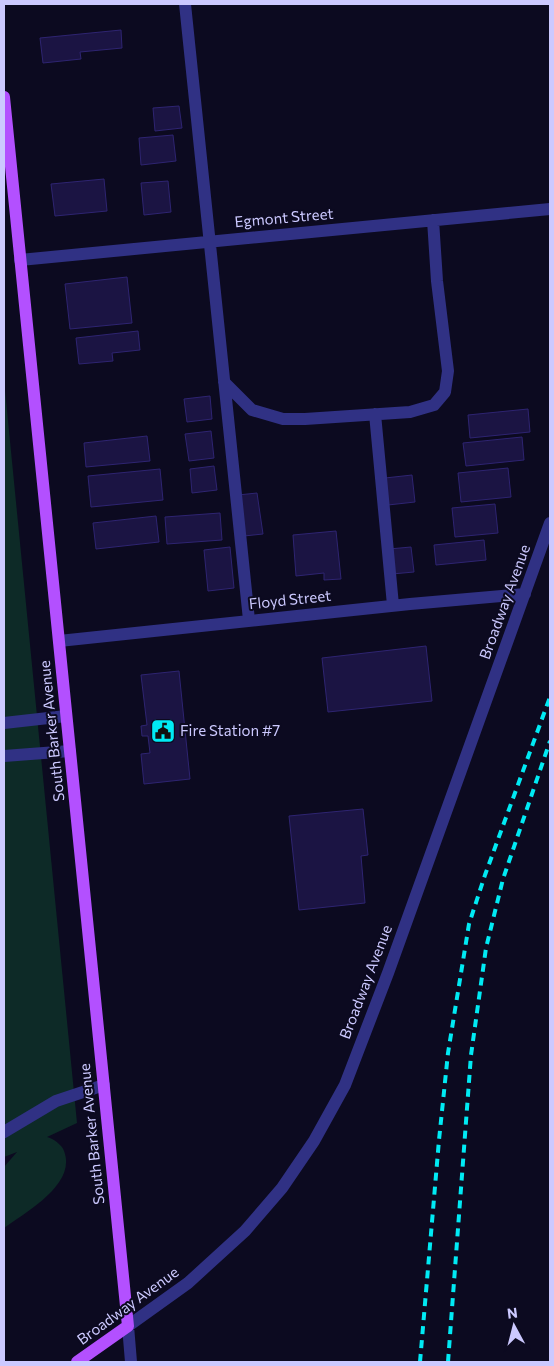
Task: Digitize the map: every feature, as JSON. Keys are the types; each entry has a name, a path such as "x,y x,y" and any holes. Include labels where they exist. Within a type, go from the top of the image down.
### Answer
{"main road":[{"name":"South Barker Avenue","path":"4,97 128,1326"},
{"name":"Broadway Avenue","path":"77,1362 128,1326"}],"street":[{"path":"185,4 249,620"},
{"name":"Egmont Street","path":"20,260 550,209"},
{"path":"224,382 252,410 283,419 410,412 434,405 445,392 448,371 437,281 433,220"},
{"path":"375,414 393,605"},
{"name":"Broadway Avenue","path":"128,1326 188,1283 245,1231 282,1188 314,1141 345,1085 388,973 550,523"},
{"name":"Floyd Street","path":"59,641 393,605 525,594"},
{"path":"4,723 66,716"},
{"path":"4,756 70,751"},
{"path":"4,1132 56,1101 104,1085"},
{"name":"South Barker Avenue","path":"128,1326 131,1362"}],"green space":[{"path":"4,380 77,1123 47,1137 57,1142 64,1151 66,1163 63,1175 57,1186 36,1205 4,1228 4,1167 17,1152 4,1157"}],"building":[{"path":"121,30 122,48 80,52 81,59 43,63 40,38"},
{"path":"179,106 182,128 155,131 153,108"},
{"path":"173,135 176,161 141,165 139,138"},
{"path":"104,179 107,211 55,216 51,184"},
{"path":"168,181 171,212 144,215 141,183"},
{"path":"127,277 132,323 70,329 65,284"},
{"path":"138,331 140,350 112,353 113,361 79,364 76,338"},
{"path":"210,396 212,419 187,422 184,399"},
{"path":"528,409 530,432 470,438 468,415"},
{"path":"211,431 214,458 189,461 185,434"},
{"path":"147,436 150,461 86,467 84,443"},
{"path":"522,437 524,460 466,466 463,443"},
{"path":"214,466 217,490 192,493 190,469"},
{"path":"508,468 511,497 461,502 458,473"},
{"path":"160,469 163,500 91,507 88,476"},
{"path":"412,475 415,502 388,505 385,478"},
{"path":"257,493 263,534 244,536 238,495"},
{"path":"495,504 498,533 455,537 452,508"},
{"path":"220,513 222,540 167,544 165,517"},
{"path":"156,516 159,542 96,549 93,523"},
{"path":"336,531 341,579 324,580 324,573 296,576 293,535"},
{"path":"484,540 486,560 436,565 434,545"},
{"path":"230,547 234,588 208,591 204,550"},
{"path":"411,547 414,572 392,574 389,549"},
{"path":"426,646 432,701 328,712 322,658"},
{"name":"Fire Station #7","path":"179,671 190,779 144,784 141,754 150,753 148,736 142,736 141,726 147,725 141,675"},
{"path":"363,809 368,855 361,856 365,903 299,910 289,816"}],"railway":[{"path":"420,1362 448,1053 469,924 550,697"},
{"path":"448,1362 471,1055 486,948 503,879 550,741"}],"place":[{"name":"Fire Station #7","path":"163,731"}]}
